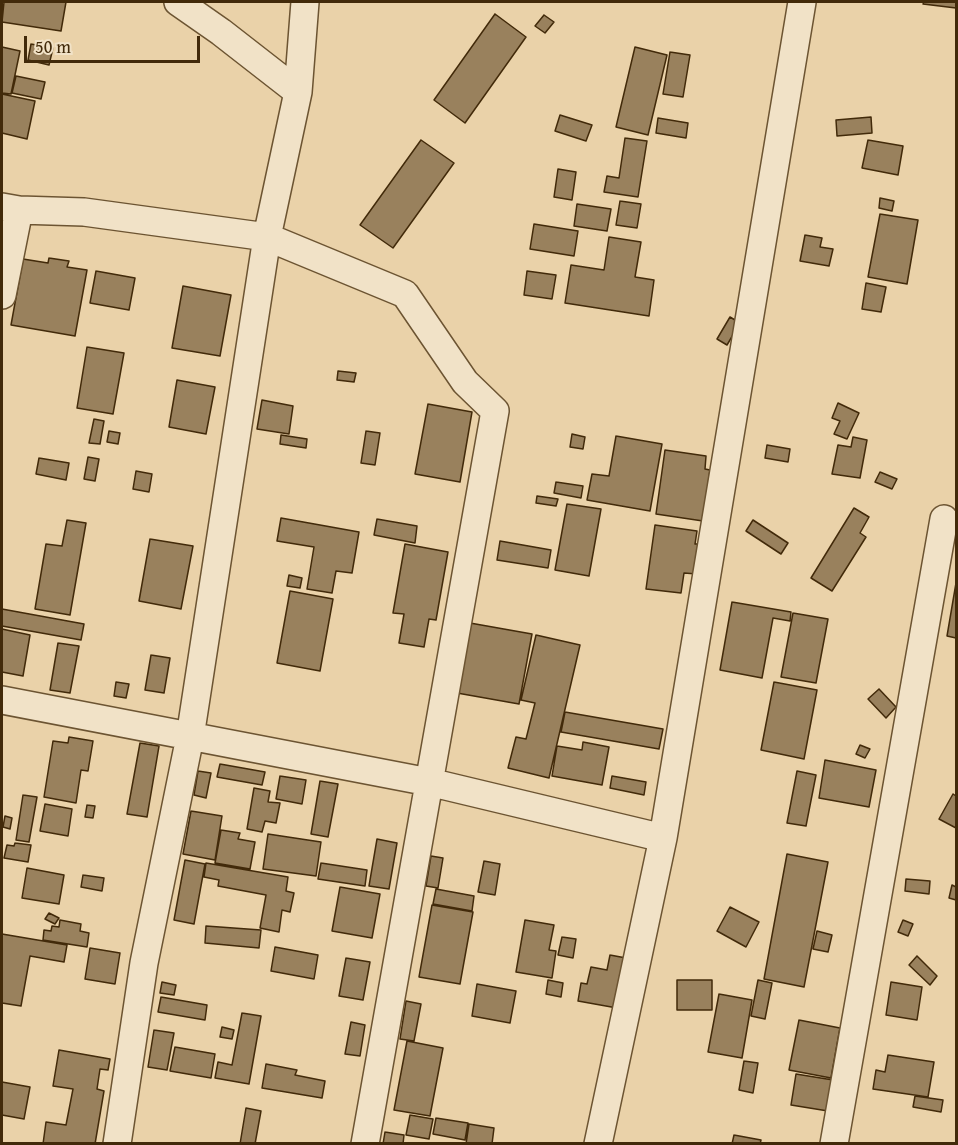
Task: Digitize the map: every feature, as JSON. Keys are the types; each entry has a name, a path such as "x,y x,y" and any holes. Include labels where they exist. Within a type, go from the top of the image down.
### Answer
{"street":[{"path":"178,2 221,32 297,92"},
{"path":"117,1143 144,963 190,737 267,237 297,92 305,2"},
{"path":"598,1143 663,838 802,2"},
{"path":"2,295 10,208 84,212 267,237 405,294 465,382 495,411 365,1143"},
{"path":"834,1143 944,519"},
{"path":"2,700 429,782 663,838"}],"building":[{"path":"4,2 66,2 61,31 2,22"},
{"path":"924,2 956,2 956,8 923,4"},
{"path":"495,14 526,37 465,123 434,100"},
{"path":"544,15 554,22 545,33 535,26"},
{"path":"31,44 53,48 49,65 28,60"},
{"path":"2,47 20,51 11,94 2,93"},
{"path":"635,47 667,55 648,135 616,127"},
{"path":"670,52 690,55 683,97 663,94"},
{"path":"16,76 45,82 41,99 12,93"},
{"path":"2,94 35,101 27,139 2,133"},
{"path":"560,115 592,125 586,141 555,131"},
{"path":"871,117 872,133 837,136 836,120"},
{"path":"658,118 688,123 686,138 656,133"},
{"path":"625,138 647,141 638,197 604,192 607,176 619,178"},
{"path":"421,140 454,163 393,248 360,225"},
{"path":"868,140 903,146 898,175 862,168"},
{"path":"558,169 576,172 572,200 554,197"},
{"path":"880,198 894,201 892,211 879,208"},
{"path":"620,201 641,204 637,228 616,225"},
{"path":"577,204 611,209 607,231 574,226"},
{"path":"880,214 918,220 907,284 868,277"},
{"path":"534,224 578,231 574,256 530,249"},
{"path":"805,235 822,238 820,247 833,249 829,266 800,261"},
{"path":"609,237 641,242 635,277 654,280 649,316 565,303 571,265 604,270"},
{"path":"49,258 69,261 67,267 87,270 75,336 11,325 23,259 48,263"},
{"path":"96,271 135,278 129,310 90,303"},
{"path":"527,271 556,275 552,299 524,295"},
{"path":"866,283 886,287 881,312 862,309"},
{"path":"183,286 231,295 220,356 172,348"},
{"path":"730,317 740,323 727,345 717,339"},
{"path":"87,347 124,353 113,414 77,408"},
{"path":"338,371 356,373 354,382 337,380"},
{"path":"177,380 215,387 206,434 169,427"},
{"path":"262,400 293,406 289,434 257,429"},
{"path":"838,403 859,413 847,439 834,434 840,421 832,418"},
{"path":"428,404 472,412 460,482 415,474"},
{"path":"94,419 104,421 100,444 89,443"},
{"path":"109,431 120,433 118,444 107,442"},
{"path":"366,431 380,433 375,465 361,463"},
{"path":"572,434 585,437 583,449 570,447"},
{"path":"281,435 307,439 306,448 280,444"},
{"path":"616,436 662,444 650,511 587,500 592,474 609,476"},
{"path":"853,437 867,440 860,478 832,474 838,445 851,447"},
{"path":"767,445 790,449 788,462 765,458"},
{"path":"665,450 706,456 705,469 710,470 703,521 656,514"},
{"path":"88,457 99,459 95,481 84,479"},
{"path":"39,458 69,463 66,480 36,474"},
{"path":"136,471 152,474 149,492 133,489"},
{"path":"880,472 897,479 892,489 875,482"},
{"path":"556,482 583,486 581,498 554,493"},
{"path":"537,496 558,499 556,506 536,503"},
{"path":"567,504 601,509 589,576 555,570"},
{"path":"854,508 869,517 860,533 866,537 832,591 811,578"},
{"path":"281,518 359,532 352,573 336,571 332,593 307,589 314,547 277,541"},
{"path":"377,519 417,526 415,543 374,535"},
{"path":"67,520 86,523 70,615 35,609 46,544 62,546"},
{"path":"753,520 788,543 781,554 746,531"},
{"path":"655,525 697,531 695,544 701,544 697,574 684,573 681,593 646,589"},
{"path":"150,539 193,546 181,609 139,601"},
{"path":"500,541 551,550 548,568 497,560"},
{"path":"405,544 448,552 436,620 429,619 424,647 399,643 404,614 393,613"},
{"path":"289,575 302,578 300,588 287,586"},
{"path":"956,583 956,638 947,636"},
{"path":"290,591 333,599 320,671 277,663"},
{"path":"732,602 791,612 790,621 773,618 762,678 720,670"},
{"path":"2,609 84,624 81,640 2,626"},
{"path":"793,613 828,619 816,683 781,677"},
{"path":"470,623 532,634 519,704 457,693"},
{"path":"2,629 30,635 23,676 2,672"},
{"path":"536,635 580,645 549,778 508,768 516,737 526,739 535,703 521,700"},
{"path":"58,643 79,646 70,693 50,690"},
{"path":"151,655 170,658 164,693 145,690"},
{"path":"116,682 129,684 126,698 114,696"},
{"path":"774,682 817,690 804,759 761,750"},
{"path":"879,689 896,707 886,718 868,699"},
{"path":"565,712 663,729 659,749 561,732"},
{"path":"69,737 93,741 88,771 81,770 76,803 44,797 53,741 68,743"},
{"path":"583,742 609,747 602,785 552,776 557,746 582,750"},
{"path":"140,743 159,746 147,817 127,814"},
{"path":"860,745 870,749 865,758 856,754"},
{"path":"825,760 876,770 869,807 819,798"},
{"path":"220,764 265,772 262,785 217,777"},
{"path":"198,771 211,773 206,798 194,795"},
{"path":"797,771 816,775 806,826 787,823"},
{"path":"280,776 306,780 302,804 276,799"},
{"path":"612,776 646,782 644,795 610,788"},
{"path":"320,781 338,784 328,837 311,834"},
{"path":"254,788 270,791 268,802 280,803 276,823 265,821 262,832 247,829"},
{"path":"953,794 956,796 956,828 939,819"},
{"path":"23,795 37,797 29,842 16,840"},
{"path":"45,804 72,809 68,836 40,831"},
{"path":"87,805 95,806 93,818 85,817"},
{"path":"191,811 222,816 215,860 183,854"},
{"path":"5,816 12,818 10,829 3,827"},
{"path":"221,830 240,833 238,839 255,842 250,869 215,863"},
{"path":"268,834 321,842 316,876 263,869"},
{"path":"377,839 397,843 389,889 369,886"},
{"path":"15,843 31,845 28,862 4,858 7,845 14,846"},
{"path":"787,854 828,862 804,987 764,979"},
{"path":"431,856 443,858 438,888 426,886"},
{"path":"185,860 205,864 194,924 174,920"},
{"path":"484,861 500,864 495,895 478,892"},
{"path":"206,863 288,877 286,891 294,893 290,912 282,910 279,932 260,928 266,895 218,886 219,880 204,877"},
{"path":"321,863 367,870 365,886 318,879"},
{"path":"27,868 64,875 59,904 22,898"},
{"path":"83,875 104,878 102,891 81,887"},
{"path":"906,879 930,881 929,894 905,891"},
{"path":"952,885 956,887 956,900 949,898"},
{"path":"340,887 380,894 372,938 332,931"},
{"path":"436,889 474,896 472,911 433,904"},
{"path":"432,905 473,912 460,984 419,977"},
{"path":"730,907 759,922 746,947 717,931"},
{"path":"49,913 59,918 55,924 45,919"},
{"path":"60,920 81,924 80,931 89,933 87,947 43,940 44,930 51,931 52,926 59,927"},
{"path":"525,920 554,925 549,950 556,951 552,978 516,972"},
{"path":"903,920 913,924 908,936 898,932"},
{"path":"206,926 261,930 259,948 205,943"},
{"path":"817,931 832,935 828,952 813,949"},
{"path":"2,934 67,945 64,962 30,956 21,1006 2,1003"},
{"path":"562,937 576,939 573,958 558,955"},
{"path":"275,947 318,955 314,979 271,971"},
{"path":"90,948 120,953 115,984 85,979"},
{"path":"610,955 626,958 617,1008 578,1001 581,983 587,984 591,967 607,970"},
{"path":"917,956 937,976 930,985 909,965"},
{"path":"346,958 370,962 363,1000 339,996"},
{"path":"548,980 563,983 561,997 546,994"},
{"path":"677,980 712,980 712,1010 677,1010"},
{"path":"758,980 772,983 765,1019 751,1016"},
{"path":"162,982 176,985 174,995 160,993"},
{"path":"891,982 922,987 917,1020 886,1015"},
{"path":"477,984 516,991 510,1023 472,1016"},
{"path":"719,994 752,1000 742,1058 708,1052"},
{"path":"161,997 207,1005 205,1020 158,1012"},
{"path":"406,1001 421,1004 414,1041 400,1039"},
{"path":"242,1013 261,1016 249,1084 215,1078 218,1062 232,1065"},
{"path":"799,1020 840,1028 831,1078 789,1070"},
{"path":"351,1022 365,1025 360,1056 345,1054"},
{"path":"222,1027 234,1030 232,1039 220,1037"},
{"path":"154,1030 174,1033 167,1070 148,1067"},
{"path":"407,1041 443,1048 430,1116 394,1110"},
{"path":"175,1047 215,1054 211,1078 170,1071"},
{"path":"59,1050 110,1059 108,1070 100,1069 97,1089 104,1091 95,1144 43,1144 46,1122 66,1125 73,1089 53,1086"},
{"path":"888,1055 934,1062 928,1097 873,1089 876,1070 885,1072"},
{"path":"744,1061 758,1063 753,1093 739,1090"},
{"path":"266,1064 297,1070 295,1075 325,1081 322,1098 262,1088"},
{"path":"796,1074 833,1080 828,1111 791,1105"},
{"path":"2,1082 30,1087 24,1119 2,1115"},
{"path":"915,1096 943,1100 941,1112 913,1107"},
{"path":"246,1108 261,1111 255,1144 240,1144"},
{"path":"410,1115 433,1119 429,1139 406,1135"},
{"path":"436,1118 468,1123 465,1140 433,1134"},
{"path":"469,1124 494,1128 492,1144 466,1144"},
{"path":"385,1132 404,1135 403,1144 383,1144"},
{"path":"734,1135 761,1140 760,1144 732,1144"}]}
